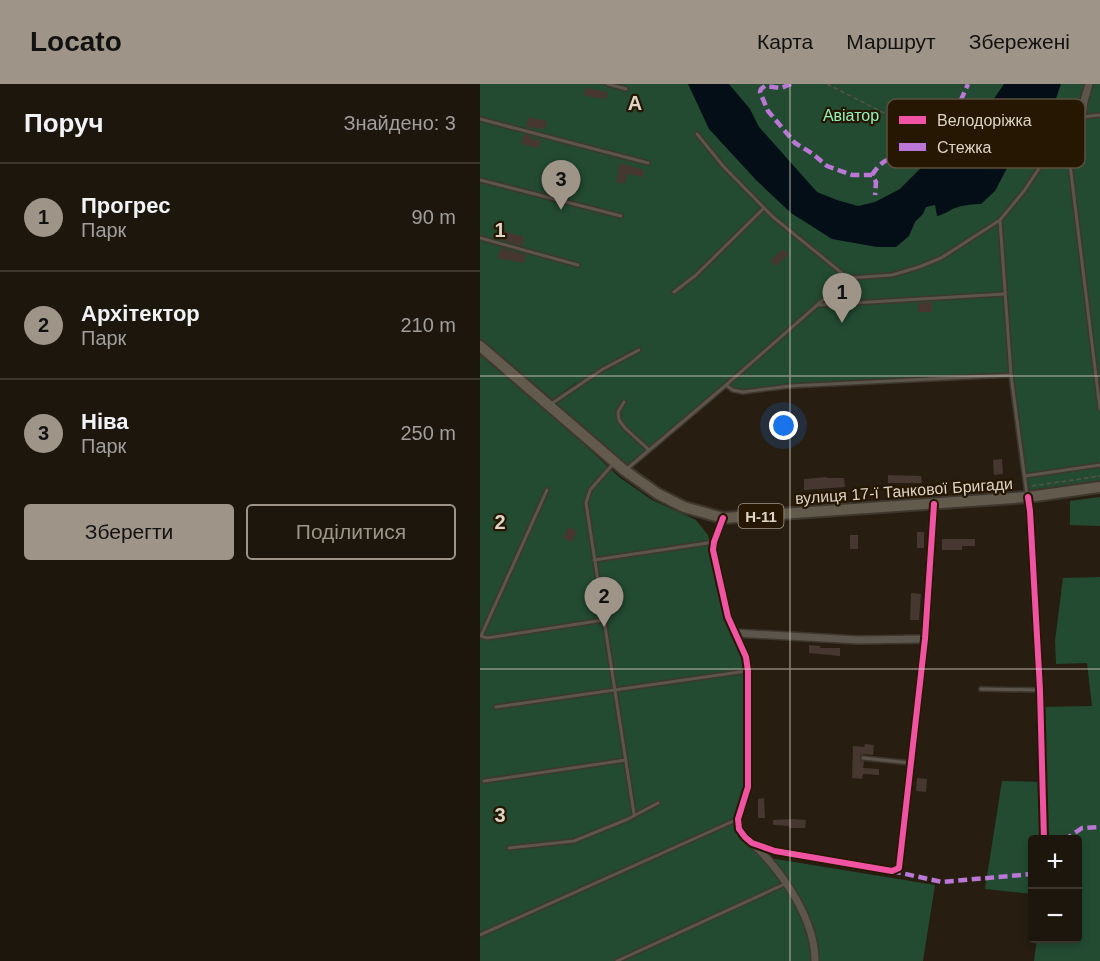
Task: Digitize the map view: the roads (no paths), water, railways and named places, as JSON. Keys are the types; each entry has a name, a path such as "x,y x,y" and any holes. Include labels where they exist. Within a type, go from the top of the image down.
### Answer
{"main road":[{"name":"вулиця 17-ї Танкової Бригади","path":"480,346 624,470 658,494 684,507 723,518 934,504 1027,492 1100,488"}],"street":[{"path":"1085,99 1089,84"},
{"path":"1027,492 1040,690 1044,835"},
{"path":"752,843 774,851 892,872 898,868 925,639 934,504"},
{"path":"723,518 713,550 728,617 746,657 748,671 748,787 738,819 739,829 767,857 787,883 812,934 815,961"},
{"path":"735,633 858,640 925,639"}],"lane":[{"path":"608,84 626,89"},
{"path":"1085,117 1100,115"},
{"path":"480,119 648,163"},
{"path":"697,134 764,208 848,278"},
{"path":"624,470 726,385 848,278 892,275 919,267 950,253 1000,220 1040,168"},
{"path":"1070,168 1100,409"},
{"path":"480,180 621,216"},
{"path":"674,292 696,275 764,208"},
{"path":"1000,220 1011,375 1027,492"},
{"path":"480,238 578,265"},
{"path":"818,305 1005,294"},
{"path":"550,405 603,369 639,350"},
{"path":"726,385 743,393 790,386 1011,375"},
{"path":"624,402 618,412 619,420 649,450"},
{"path":"615,462 587,496 586,503 634,814"},
{"path":"1024,476 1100,465"},
{"path":"547,490 481,635 482,638 604,620"},
{"path":"594,560 714,542"},
{"path":"496,707 748,671"},
{"path":"981,689 1040,690"},
{"path":"862,758 911,763"},
{"path":"484,781 626,760"},
{"path":"509,848 574,841 628,819 658,803"},
{"path":"480,935 738,819"},
{"path":"617,961 787,883"}],"place":[{"name":"Ніва","path":"561,210"},
{"name":"Прогрес","path":"842,323"},
{"name":"Архітектор","path":"604,627"}],"park label":[{"name":"Авіатор","path":"851,115"}]}
